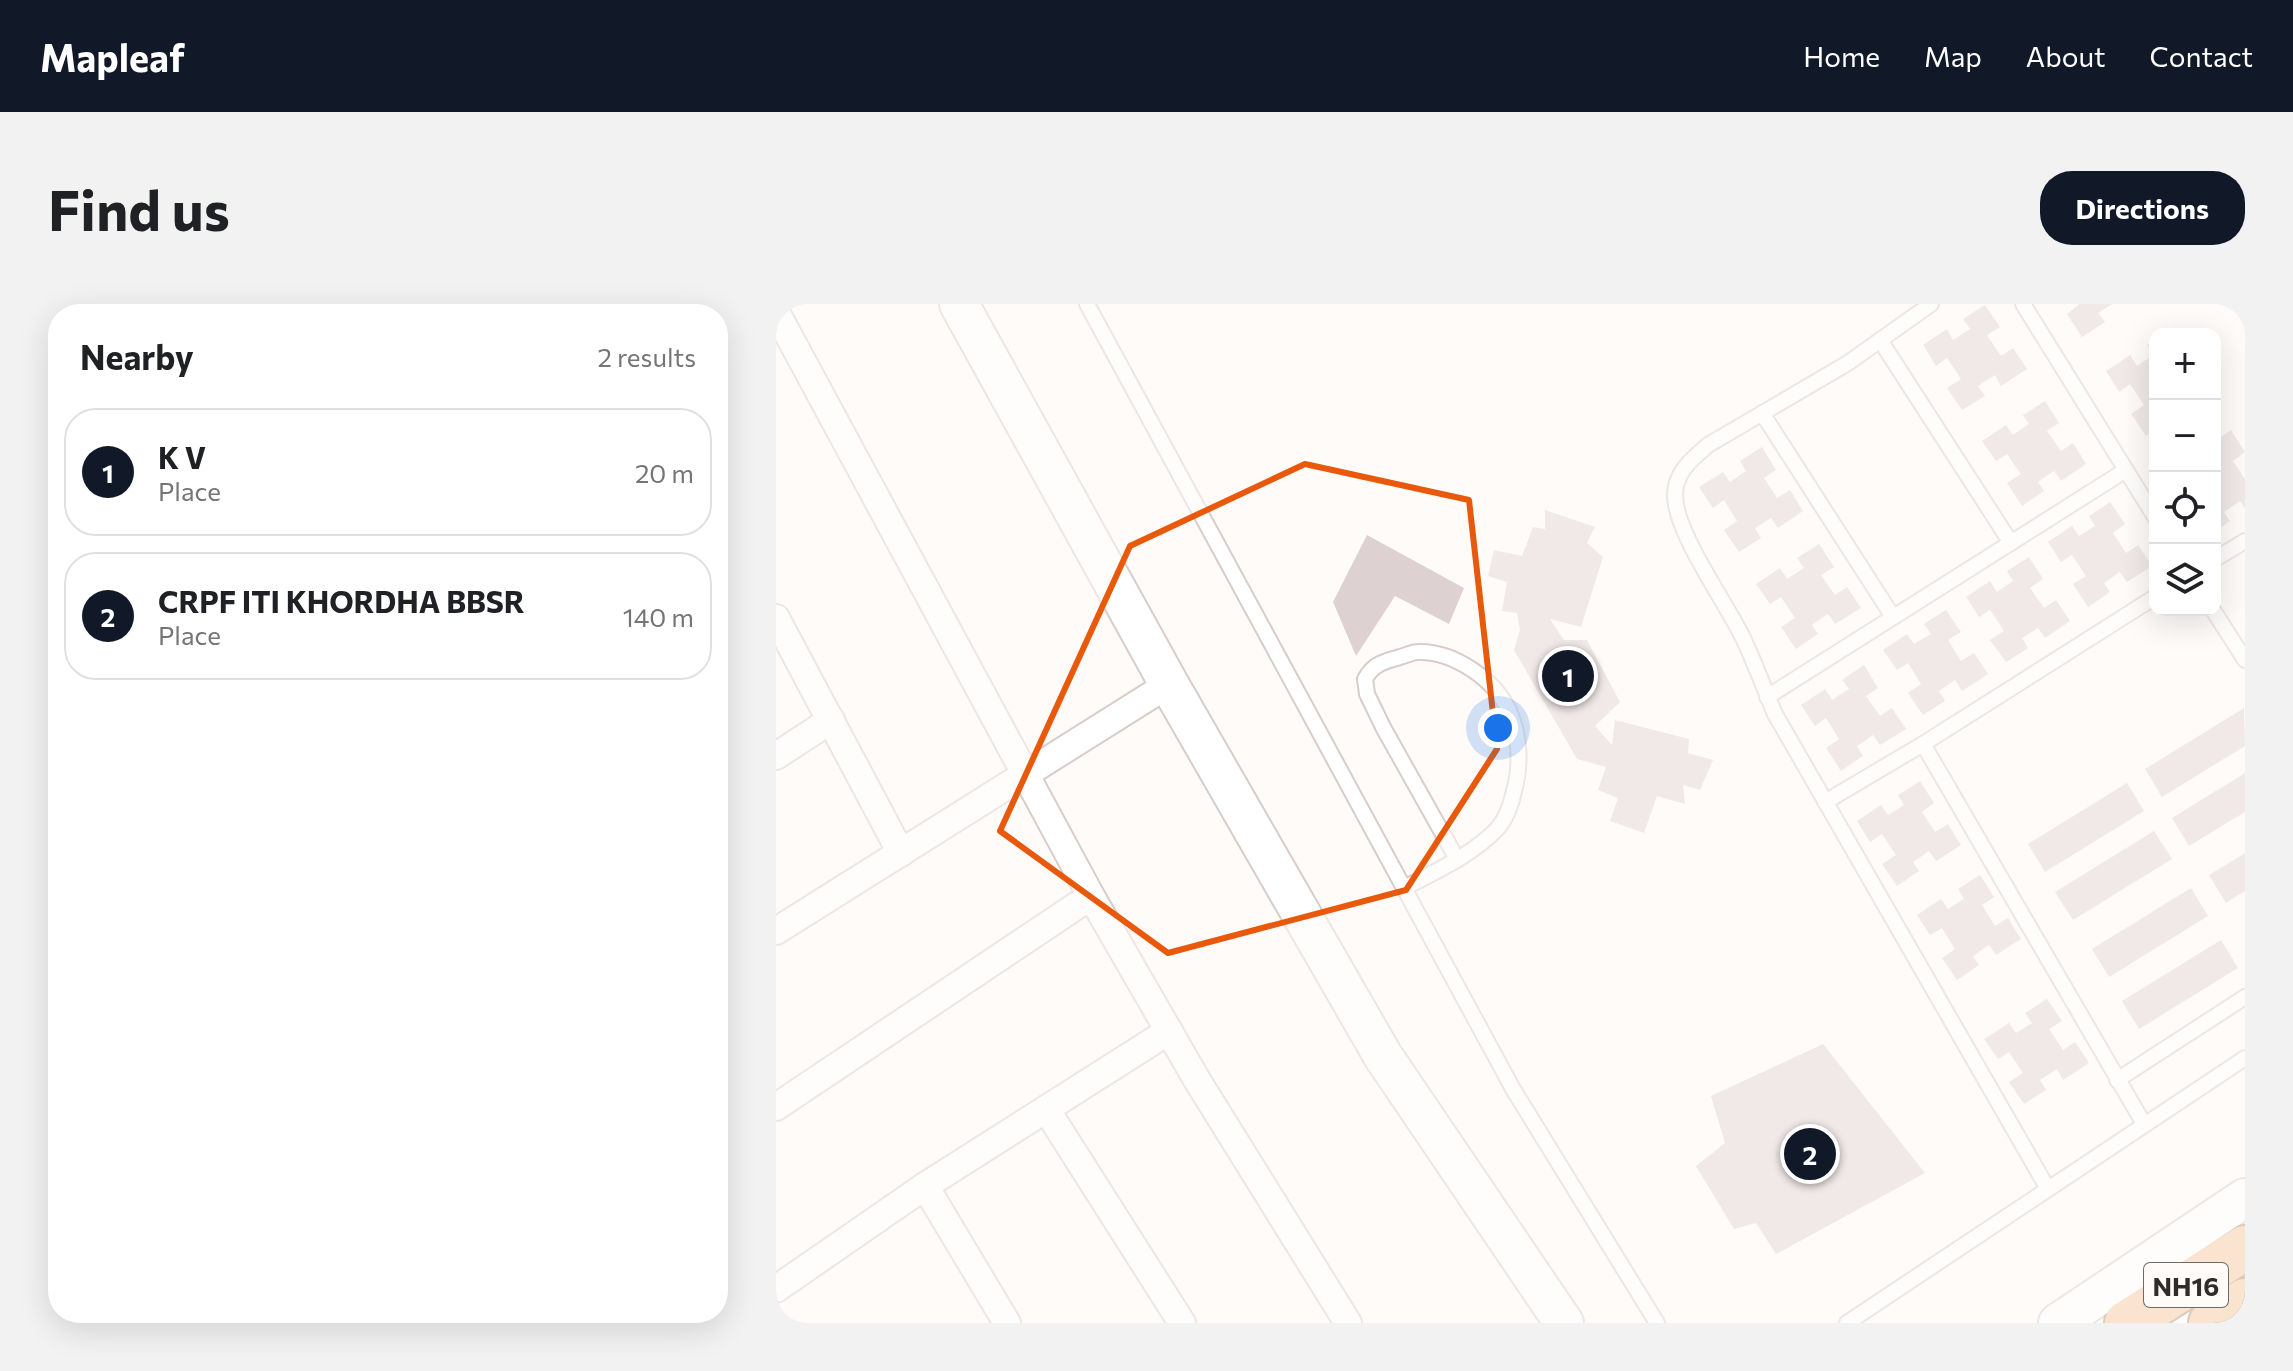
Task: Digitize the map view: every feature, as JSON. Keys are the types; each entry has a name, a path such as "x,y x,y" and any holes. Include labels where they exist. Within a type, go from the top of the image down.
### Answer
{"highway":[{"name":"NH16","path":"2127,1323 2245,1248"},
{"name":"NH16","path":"2211,1323 2245,1301"}],"street":[{"path":"959,304 1169,684 1383,1056 1564,1323"},
{"path":"776,312 1091,896 1197,1080 1348,1323"},
{"path":"776,618 901,853"},
{"path":"776,931 1169,684"},
{"path":"776,756 831,720"},
{"path":"776,1107 1091,896"},
{"path":"776,1289 925,1186 1169,1031"},
{"path":"1046,1109 1182,1323"},
{"path":"925,1186 1007,1323"},
{"path":"2058,1323 2245,1198"}],"lane":[{"path":"1087,304 1513,1089 1657,1323"},
{"path":"1931,304 1848,363 1708,445 1689,461 1678,478 1675,496 1682,526 1744,639 1775,714 2048,1189"},
{"path":"2023,304 2149,507"},
{"path":"1880,340 2011,543"},
{"path":"1762,413 1893,617"},
{"path":"1767,697 2126,470"},
{"path":"2221,555 2245,541"},
{"path":"1825,802 1923,744 2149,601"},
{"path":"2217,616 2245,660"},
{"path":"1404,888 1457,859 1472,850 1497,829 1510,806 1517,780 1518,748 1511,713 1496,689 1465,665 1449,658 1417,652 1379,663 1365,679 1367,694 1457,859"},
{"path":"1923,744 2144,1124"},
{"path":"2117,1080 2245,997"},
{"path":"1847,1323 2245,1058"}],"highlighted area":[{"path":"1305,464 1469,500 1497,749 1406,890 1168,953 1000,831 1130,546"}],"building":[{"path":"2080,304 2112,304 2098,313 2105,322 2082,337 2067,314"},
{"path":"1985,305 2000,327 1987,335 2001,356 2013,348 2027,369 2001,386 1995,375 1978,386 1985,396 1962,410 1947,388 1961,379 1947,358 1936,366 1923,345 1947,329 1953,340 1970,329 1963,319"},
{"path":"2130,355 2137,366 2149,358 2149,434 2146,436 2131,414 2144,405 2130,384 2119,392 2106,371"},
{"path":"2045,401 2059,423 2047,431 2061,451 2073,443 2086,464 2061,481 2054,471 2038,482 2044,491 2022,506 2007,483 2021,474 2007,454 1996,461 1982,441 2006,425 2013,435 2029,424 2023,415"},
{"path":"2231,430 2245,452 2233,461 2245,479 2245,508 2240,501 2224,512 2230,521 2221,527 2221,472 2221,437"},
{"path":"1762,447 1776,470 1764,478 1777,498 1790,490 1803,511 1778,528 1771,518 1755,528 1761,538 1739,552 1724,530 1737,521 1724,500 1713,508 1699,487 1723,472 1730,482 1746,471 1740,461"},
{"path":"2110,502 2125,524 2113,533 2126,553 2138,545 2149,562 2149,568 2127,582 2120,572 2104,583 2110,592 2088,607 2073,584 2086,576 2072,555 2061,562 2048,542 2072,526 2079,536 2095,526 2089,516"},
{"path":"1545,510 1595,527 1587,543 1603,557 1581,627 1550,619 1564,640 1587,640 1620,702 1595,726 1612,745 1615,720 1689,739 1688,753 1713,760 1700,790 1683,785 1685,804 1657,796 1644,833 1610,821 1618,798 1598,790 1606,767 1577,759 1514,650 1520,630 1517,613 1502,611 1507,582 1488,576 1494,550 1522,556 1533,527 1545,529"},
{"path":"1367,535 1464,588 1449,624 1395,596 1356,656 1333,602"},
{"path":"1819,544 1834,567 1821,575 1835,595 1847,587 1861,608 1835,624 1828,614 1812,625 1818,634 1796,649 1781,627 1795,618 1781,597 1770,604 1756,584 1780,568 1787,579 1804,568 1797,558"},
{"path":"2029,557 2043,579 2030,588 2044,608 2056,600 2070,621 2045,638 2038,628 2022,638 2028,648 2006,662 1990,640 2004,631 1990,610 1979,617 1966,597 1990,581 1997,592 2013,581 2007,571"},
{"path":"1946,610 1961,632 1948,640 1961,661 1974,653 1988,674 1962,691 1955,680 1939,691 1945,701 1923,715 1908,693 1921,684 1908,663 1897,670 1883,650 1907,634 1914,644 1931,634 1924,624"},
{"path":"1864,665 1878,688 1866,696 1880,716 1892,708 1906,729 1880,745 1873,735 1857,746 1863,756 1841,771 1826,748 1839,739 1826,718 1815,726 1801,705 1825,689 1832,700 1849,689 1842,680"},
{"path":"2244,708 2245,746 2162,797 2145,769"},
{"path":"2245,773 2245,812 2189,846 2172,818"},
{"path":"1920,781 1934,803 1922,812 1935,832 1948,824 1961,845 1936,861 1929,851 1913,862 1919,871 1897,886 1882,864 1896,855 1882,834 1870,842 1857,821 1881,805 1888,815 1904,805 1898,795"},
{"path":"2127,783 2144,811 2045,872 2028,844"},
{"path":"2154,831 2172,859 2073,920 2055,892"},
{"path":"2245,853 2245,891 2226,903 2209,875"},
{"path":"1980,875 1994,897 1982,905 1995,926 2008,918 2021,939 1996,955 1989,945 1973,956 1979,965 1957,980 1942,958 1955,949 1942,928 1930,935 1917,915 1941,899 1948,909 1964,899 1958,889"},
{"path":"2191,888 2208,916 2109,977 2092,949"},
{"path":"2221,940 2238,968 2139,1029 2122,1001"},
{"path":"2047,999 2062,1021 2049,1029 2063,1050 2075,1042 2089,1063 2063,1080 2057,1069 2040,1080 2046,1090 2024,1104 2009,1082 2023,1073 2009,1052 1998,1059 1984,1039 2009,1023 2016,1033 2032,1023 2025,1013"},
{"path":"1823,1044 1925,1173 1776,1254 1756,1223 1734,1229 1696,1166 1725,1143 1711,1096"}],"place":[{"name":"K V","path":"1568,676"},
{"name":"CRPF ITI KHORDHA BBSR","path":"1810,1154"}]}
